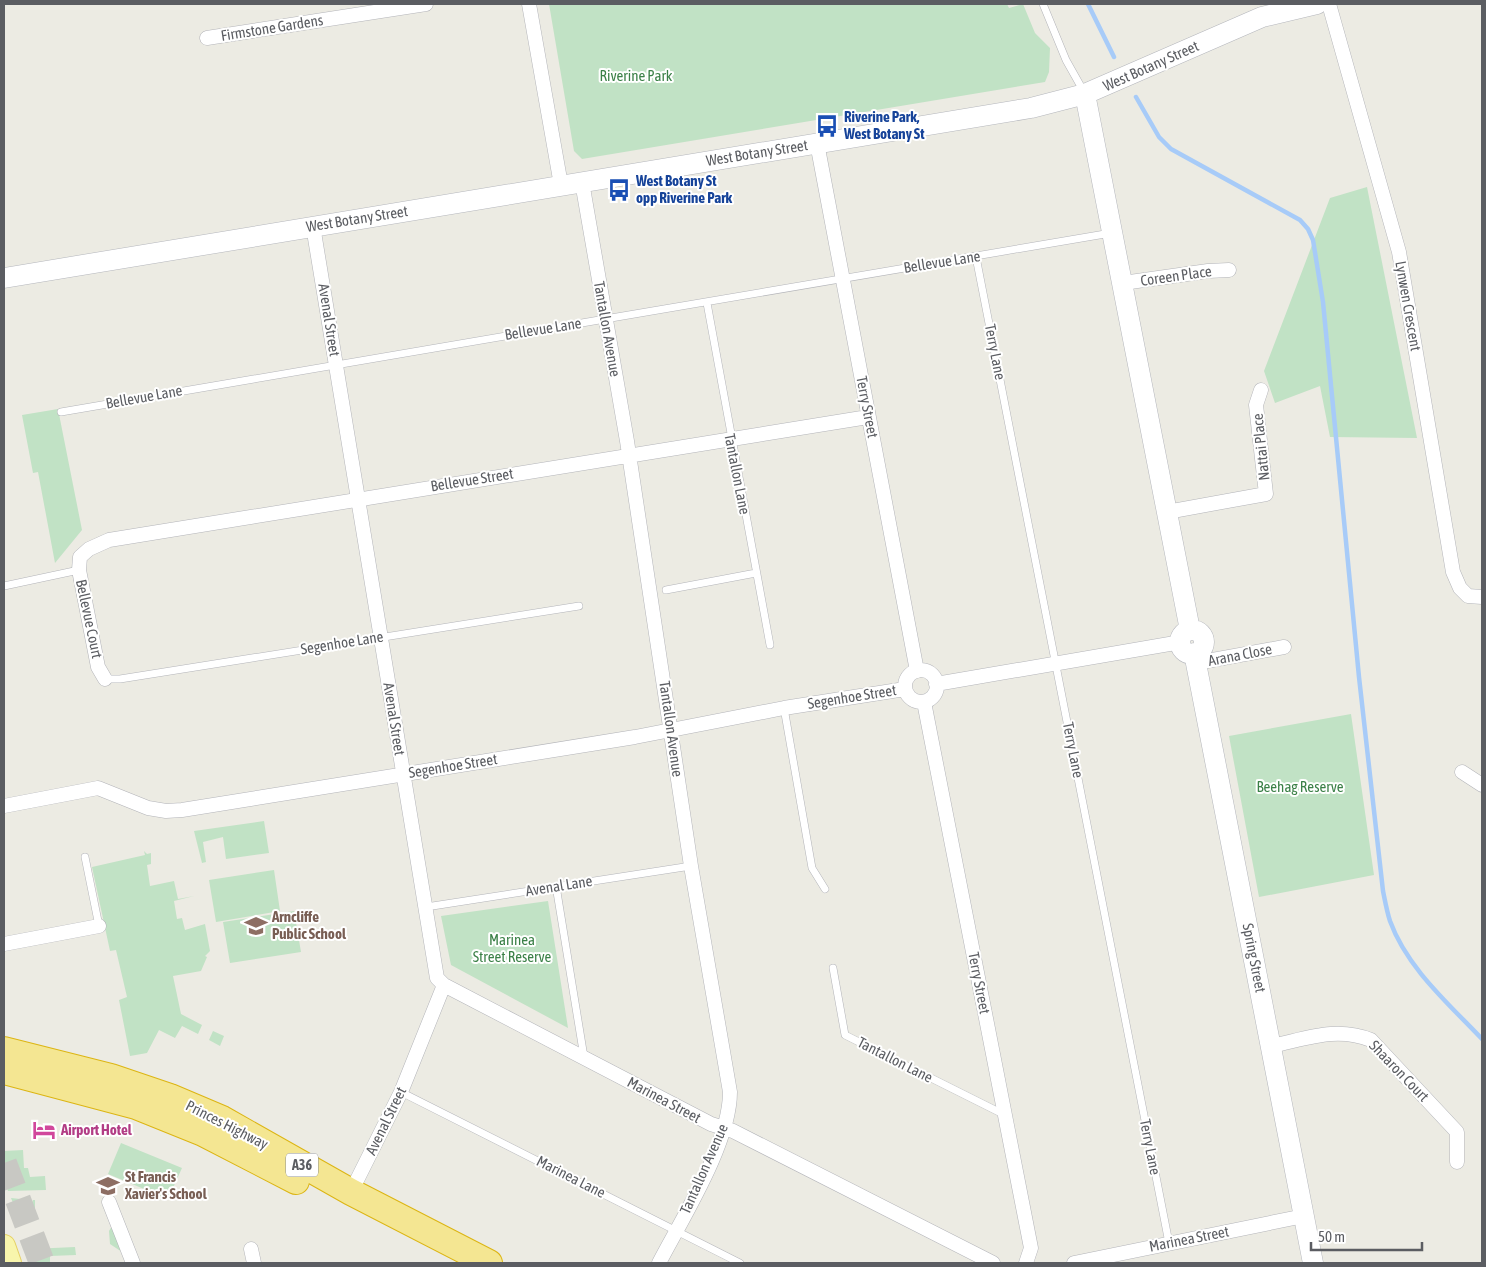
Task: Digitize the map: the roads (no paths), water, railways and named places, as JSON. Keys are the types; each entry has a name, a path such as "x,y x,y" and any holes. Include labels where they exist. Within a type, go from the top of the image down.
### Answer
{"highway":[{"name":"Princes Highway","path":"5,1066 111,1077 170,1097 222,1119 351,1192 489,1263"},
{"name":"Princes Highway","path":"5,1066 136,1106 204,1133 450,1263"}],"main road":[{"name":"West Botany Street","path":"4,278 1031,108 1086,94 1262,17 1317,4"},
{"name":"Spring Street","path":"1086,94 1167,512 1190,647 1313,1263"},
{"path":"4,1246 10,1263"}],"street":[{"name":"Firmstone Gardens","path":"207,38 426,4"},
{"path":"529,4 561,185"},
{"name":"Lynwen Crescent","path":"1329,4 1400,252 1453,572 1460,588 1468,596 1482,597"},
{"name":"Terry Street","path":"817,143 841,279 917,671"},
{"name":"Tantallon Avenue","path":"582,182 628,455 691,866 730,1092 729,1114 719,1144 659,1263"},
{"name":"Avenal Street","path":"313,226 437,978 444,985 401,1092 351,1192"},
{"name":"Coreen Place","path":"1124,284 1208,271 1229,270"},
{"name":"Nattai Place","path":"1167,512 1266,494 1256,405 1261,390"},
{"name":"Bellevue Street","path":"79,564 98,544 122,537 868,417"},
{"name":"Bellevue Court","path":"79,564 98,667 105,679"},
{"path":"936,684 1056,663 1190,647"},
{"name":"Arana Close","path":"1190,647 1284,647"},
{"path":"917,671 927,672 936,684 933,695 924,702 912,699 905,689 906,680 917,671"},
{"name":"Segenhoe Street","path":"4,806 98,788 148,808 174,810 403,774 905,689"},
{"name":"Terry Street","path":"924,702 1031,1248 1024,1263"},
{"path":"1462,772 1482,784"},
{"path":"4,944 99,926"},
{"name":"Marinea Street","path":"444,985 711,1124 724,1128 993,1263"},
{"name":"Shaaron Court","path":"1271,1046 1337,1032 1354,1033 1370,1040 1457,1132 1457,1162"},
{"path":"110,1202 133,1263"},
{"name":"Marinea Street","path":"1074,1263 1121,1258 1168,1243 1304,1216"},
{"path":"251,1249 254,1263"},
{"path":"1016,1263 1024,1263"}],"lane":[{"path":"1043,4 1066,60 1086,94"},
{"name":"Bellevue Lane","path":"61,412 336,362 707,303 1114,233"},
{"name":"Terry Lane","path":"976,257 1168,1243"},
{"name":"Tantallon Lane","path":"707,303 730,438 770,645"},
{"name":"Bellevue Street","path":"4,586 79,564"},
{"path":"666,590 756,573"},
{"name":"Segenhoe Lane","path":"105,679 129,678 380,636 579,606"},
{"path":"784,708 812,868 826,889"},
{"path":"85,857 99,926"},
{"name":"Avenal Lane","path":"426,907 691,866"},
{"path":"556,886 584,1057"},
{"name":"Tantallon Lane","path":"833,968 846,1035 1005,1115"},
{"name":"Marinea Lane","path":"401,1092 740,1263"}],"waterway":[{"path":"1088,4 1114,57"},
{"path":"1136,97 1159,137 1171,149 1300,220 1308,229 1313,240 1323,302 1359,677 1385,903 1397,938 1418,970 1482,1039"}],"tunnel":[{"path":"4,1163 42,1263"}],"place":[{"name":"Riverine Park, West Botany St","path":"827,126"},
{"name":"West Botany St opp Riverine Park","path":"619,190"},
{"name":"Arncliffe Public School","path":"256,926"},
{"name":"Airport Hotel","path":"44,1130"},
{"name":"St Francis Xavier's School","path":"108,1186"}],"park label":[{"name":"Riverine Park","path":"636,76"},
{"name":"Beehag Reserve","path":"1300,787"},
{"name":"Marinea Street Reserve","path":"512,948"}]}
